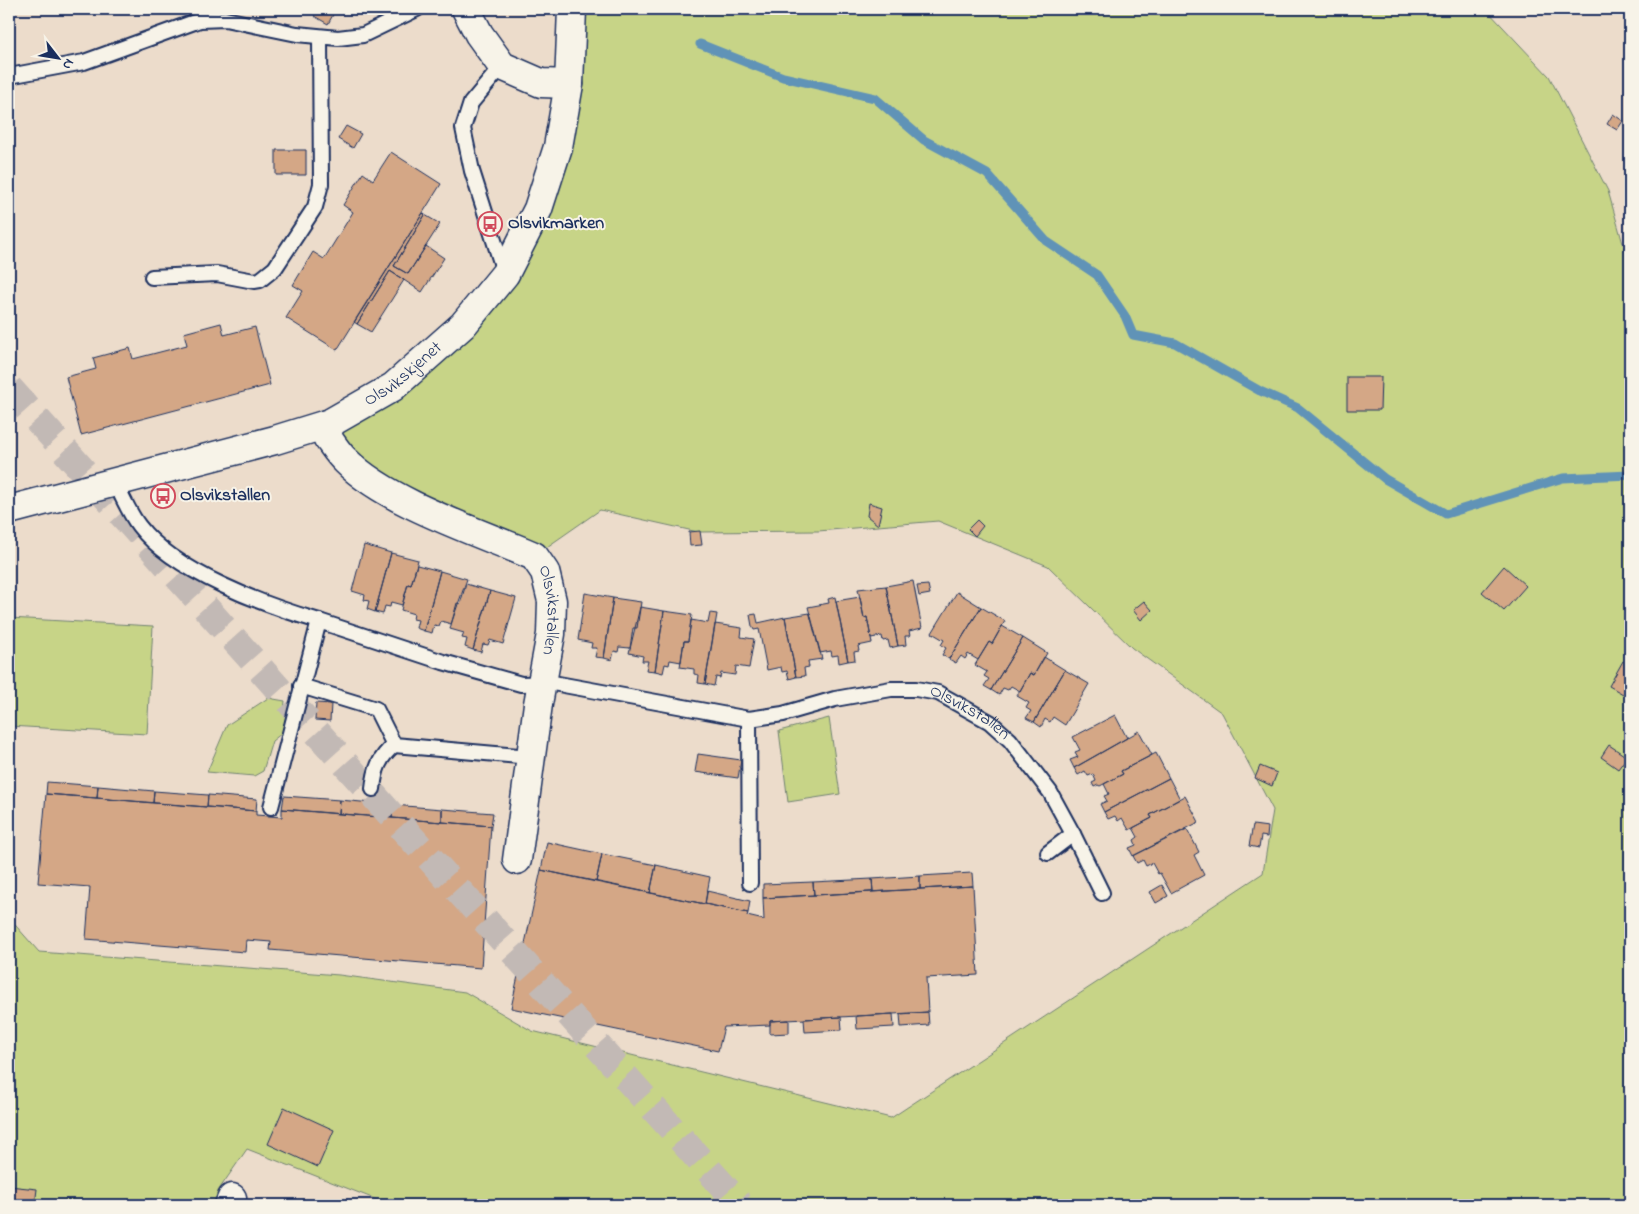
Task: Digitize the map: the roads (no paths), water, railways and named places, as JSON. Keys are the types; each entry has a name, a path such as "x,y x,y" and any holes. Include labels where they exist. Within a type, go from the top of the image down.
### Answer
{"main road":[{"path":"466,9 478,34 502,66 541,83 569,84"},
{"name":"Olsvikskjenet","path":"9,510 275,440 330,423 393,387 463,325 505,274 538,209 558,147 569,84 572,9"},
{"name":"Olsvikstallen","path":"330,423 327,437 345,461 369,480 413,505 534,556 545,572 552,601 552,634 530,758 517,860"}],"lane":[{"path":"9,76 84,62 200,20 225,19 320,38 363,35 417,9"},
{"path":"152,277 217,274 260,280 275,268 315,208 321,184 320,38"},
{"path":"502,66 470,103 464,128 472,172 505,274"},
{"name":"Olsvikstallen","path":"115,482 139,526 167,552 197,572 256,599 319,621 443,662 521,684 553,683 749,718 783,714 835,699 891,688 916,689 938,693 990,722 1010,740 1050,792 1074,834 1102,893"},
{"path":"271,806 319,621"},
{"path":"301,686 376,709 394,745"},
{"path":"749,718 750,883"},
{"path":"373,789 378,762 394,745 530,758"},
{"path":"1048,853 1074,834"}],"waterway":[{"path":"700,44 783,77 875,98 924,140 987,174 1046,241 1097,275 1125,316 1133,335 1175,343 1260,391 1298,408 1385,479 1446,514 1563,478 1630,475"}],"tunnel":[{"path":"9,388 740,1205"}],"place":[{"name":"Olsvikmarken","path":"490,224"},
{"name":"Olsvikstallen","path":"163,496"}]}
